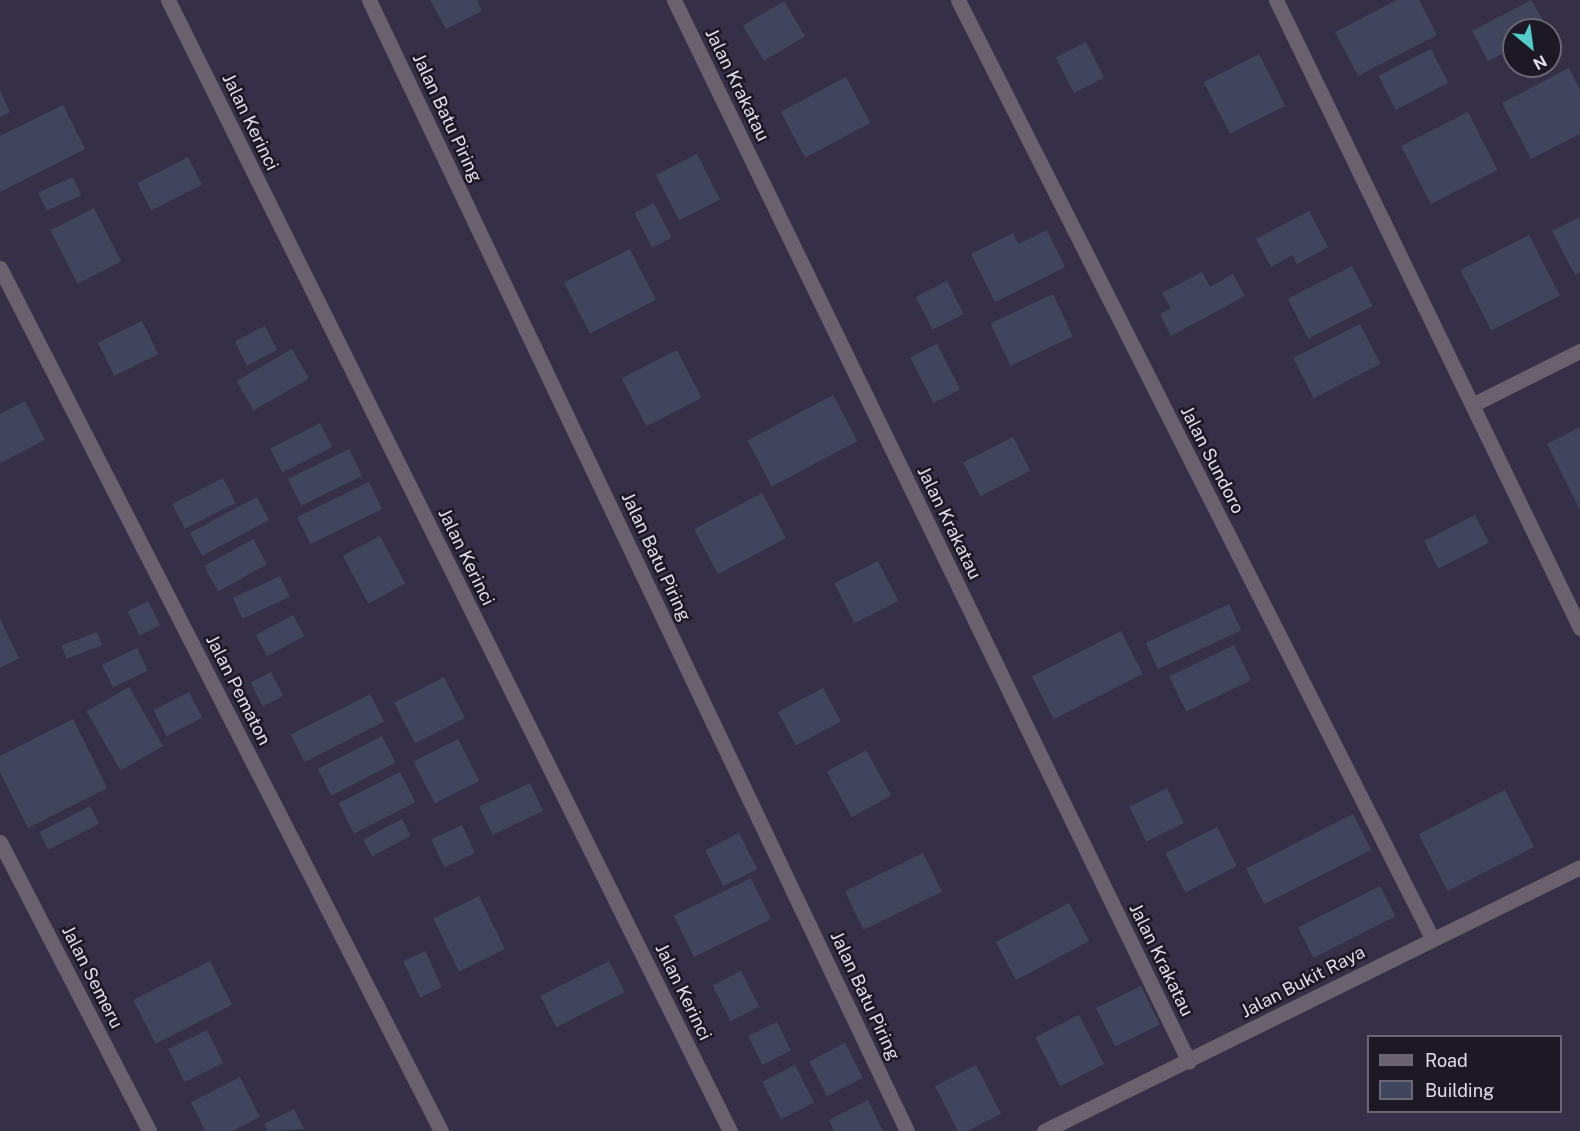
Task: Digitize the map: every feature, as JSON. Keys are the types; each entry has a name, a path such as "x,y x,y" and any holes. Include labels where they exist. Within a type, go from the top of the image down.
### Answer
{"street":[{"name":"Jalan Kerinci","path":"168,0 730,1131"},
{"name":"Jalan Batu Piring","path":"369,0 907,1131"},
{"name":"Jalan Krakatau","path":"674,0 1189,1062"},
{"name":"Jalan Sundoro","path":"958,0 1432,938"},
{"path":"1276,0 1474,404 1580,628"},
{"name":"Jalan Pematon","path":"0,268 441,1131"},
{"path":"1474,404 1580,351"},
{"name":"Jalan Semeru","path":"0,842 149,1131"},
{"name":"Jalan Bukit Raya","path":"1044,1131 1189,1062 1432,938 1580,867"}],"building":[{"path":"430,0 477,0 482,11 446,29"},
{"path":"1397,0 1419,0 1437,35 1358,76 1335,32"},
{"path":"1531,0 1542,18 1502,18 1502,54 1488,61 1472,31"},
{"path":"784,1 805,36 764,61 743,26"},
{"path":"1086,42 1104,78 1074,93 1056,57"},
{"path":"1431,49 1448,83 1396,110 1378,76"},
{"path":"1259,54 1285,106 1230,134 1204,82"},
{"path":"1569,68 1580,90 1580,134 1531,159 1502,103 1550,78 1562,78 1562,72"},
{"path":"846,77 870,123 805,158 781,112"},
{"path":"0,91 10,112 0,117"},
{"path":"63,105 85,149 0,192 0,136"},
{"path":"1468,112 1498,170 1431,204 1401,146"},
{"path":"697,154 720,199 679,220 656,175"},
{"path":"188,157 202,185 151,210 137,183"},
{"path":"73,177 81,195 46,211 38,192"},
{"path":"654,203 672,238 652,248 634,213"},
{"path":"94,208 121,261 78,284 50,230"},
{"path":"1309,211 1328,247 1297,264 1292,255 1271,267 1256,239"},
{"path":"1580,217 1580,272 1575,275 1552,231"},
{"path":"1047,230 1065,267 995,302 971,254 1013,233 1018,244"},
{"path":"1529,235 1560,296 1491,331 1460,270"},
{"path":"630,249 656,300 590,333 564,283"},
{"path":"1352,266 1372,306 1308,339 1288,299"},
{"path":"1202,272 1210,287 1233,274 1245,296 1171,336 1160,314 1171,308 1162,293"},
{"path":"947,281 964,314 933,330 916,297"},
{"path":"1053,294 1073,337 1010,366 990,323"},
{"path":"142,321 158,354 114,376 98,342"},
{"path":"1360,324 1380,364 1314,398 1293,358"},
{"path":"265,326 277,350 247,365 235,341"},
{"path":"937,344 960,389 933,403 910,358"},
{"path":"292,349 309,378 254,410 237,381"},
{"path":"677,350 702,398 646,426 622,378"},
{"path":"833,395 857,441 772,486 747,441"},
{"path":"25,401 45,440 0,463 0,414"},
{"path":"320,423 332,447 282,472 270,448"},
{"path":"1580,427 1580,510 1547,444"},
{"path":"1013,437 1030,471 980,496 963,462"},
{"path":"349,449 362,476 301,506 288,479"},
{"path":"223,478 236,503 185,529 172,504"},
{"path":"369,482 382,509 310,544 297,517"},
{"path":"762,493 786,538 718,574 694,529"},
{"path":"257,497 269,520 202,556 190,533"},
{"path":"1475,515 1489,543 1438,568 1424,541"},
{"path":"380,536 405,584 368,603 343,556"},
{"path":"253,539 267,564 218,592 204,566"},
{"path":"878,561 898,601 855,623 834,583"},
{"path":"280,576 290,597 243,619 233,598"},
{"path":"148,601 160,625 140,635 128,611"},
{"path":"1229,604 1241,630 1158,669 1146,643"},
{"path":"293,615 304,636 267,656 256,635"},
{"path":"0,619 19,658 0,668"},
{"path":"1121,631 1143,674 1054,719 1032,676"},
{"path":"97,632 102,645 67,659 62,646"},
{"path":"1234,645 1251,680 1186,712 1169,677"},
{"path":"137,648 148,670 113,688 102,665"},
{"path":"271,672 283,696 263,706 251,682"},
{"path":"444,677 465,718 415,743 394,702"},
{"path":"129,687 163,746 121,770 87,712"},
{"path":"823,688 841,722 796,745 778,712"},
{"path":"189,692 202,718 167,736 153,710"},
{"path":"370,694 384,722 305,762 291,734"},
{"path":"73,719 107,788 28,828 0,772 0,756"},
{"path":"382,736 396,763 331,795 318,769"},
{"path":"458,739 479,781 435,804 413,762"},
{"path":"866,750 891,795 852,817 827,772"},
{"path":"400,772 415,802 354,834 339,803"},
{"path":"530,783 543,811 492,835 479,807"},
{"path":"1167,788 1184,823 1146,841 1129,806"},
{"path":"1505,790 1534,847 1448,891 1419,834"},
{"path":"90,806 99,824 48,850 39,832"},
{"path":"1353,814 1371,850 1264,904 1246,868"},
{"path":"402,819 411,836 372,856 363,840"},
{"path":"462,825 475,853 444,867 431,839"},
{"path":"1217,827 1237,866 1185,893 1165,853"},
{"path":"739,833 757,869 723,886 705,850"},
{"path":"923,853 942,892 864,930 845,891"},
{"path":"751,878 771,919 694,957 674,916"},
{"path":"1380,886 1395,916 1313,958 1298,928"},
{"path":"479,896 505,949 459,971 433,918"},
{"path":"1069,903 1089,941 1016,980 996,942"},
{"path":"425,951 442,987 420,997 403,961"},
{"path":"210,961 232,1005 156,1044 133,1000"},
{"path":"609,961 625,992 556,1027 540,996"},
{"path":"741,971 759,1007 731,1021 712,986"},
{"path":"1141,986 1160,1025 1115,1047 1096,1008"},
{"path":"1079,1015 1104,1064 1060,1086 1035,1037"},
{"path":"777,1022 791,1051 762,1065 748,1036"},
{"path":"207,1030 223,1063 185,1082 168,1049"},
{"path":"845,1043 863,1078 827,1096 809,1061"},
{"path":"795,1065 814,1102 781,1119 762,1082"},
{"path":"976,1065 1001,1114 968,1131 958,1131 935,1086"},
{"path":"240,1077 260,1117 232,1131 205,1131 191,1102"},
{"path":"868,1100 883,1131 834,1131 829,1120"},
{"path":"294,1109 304,1129 268,1131 264,1124"}]}
